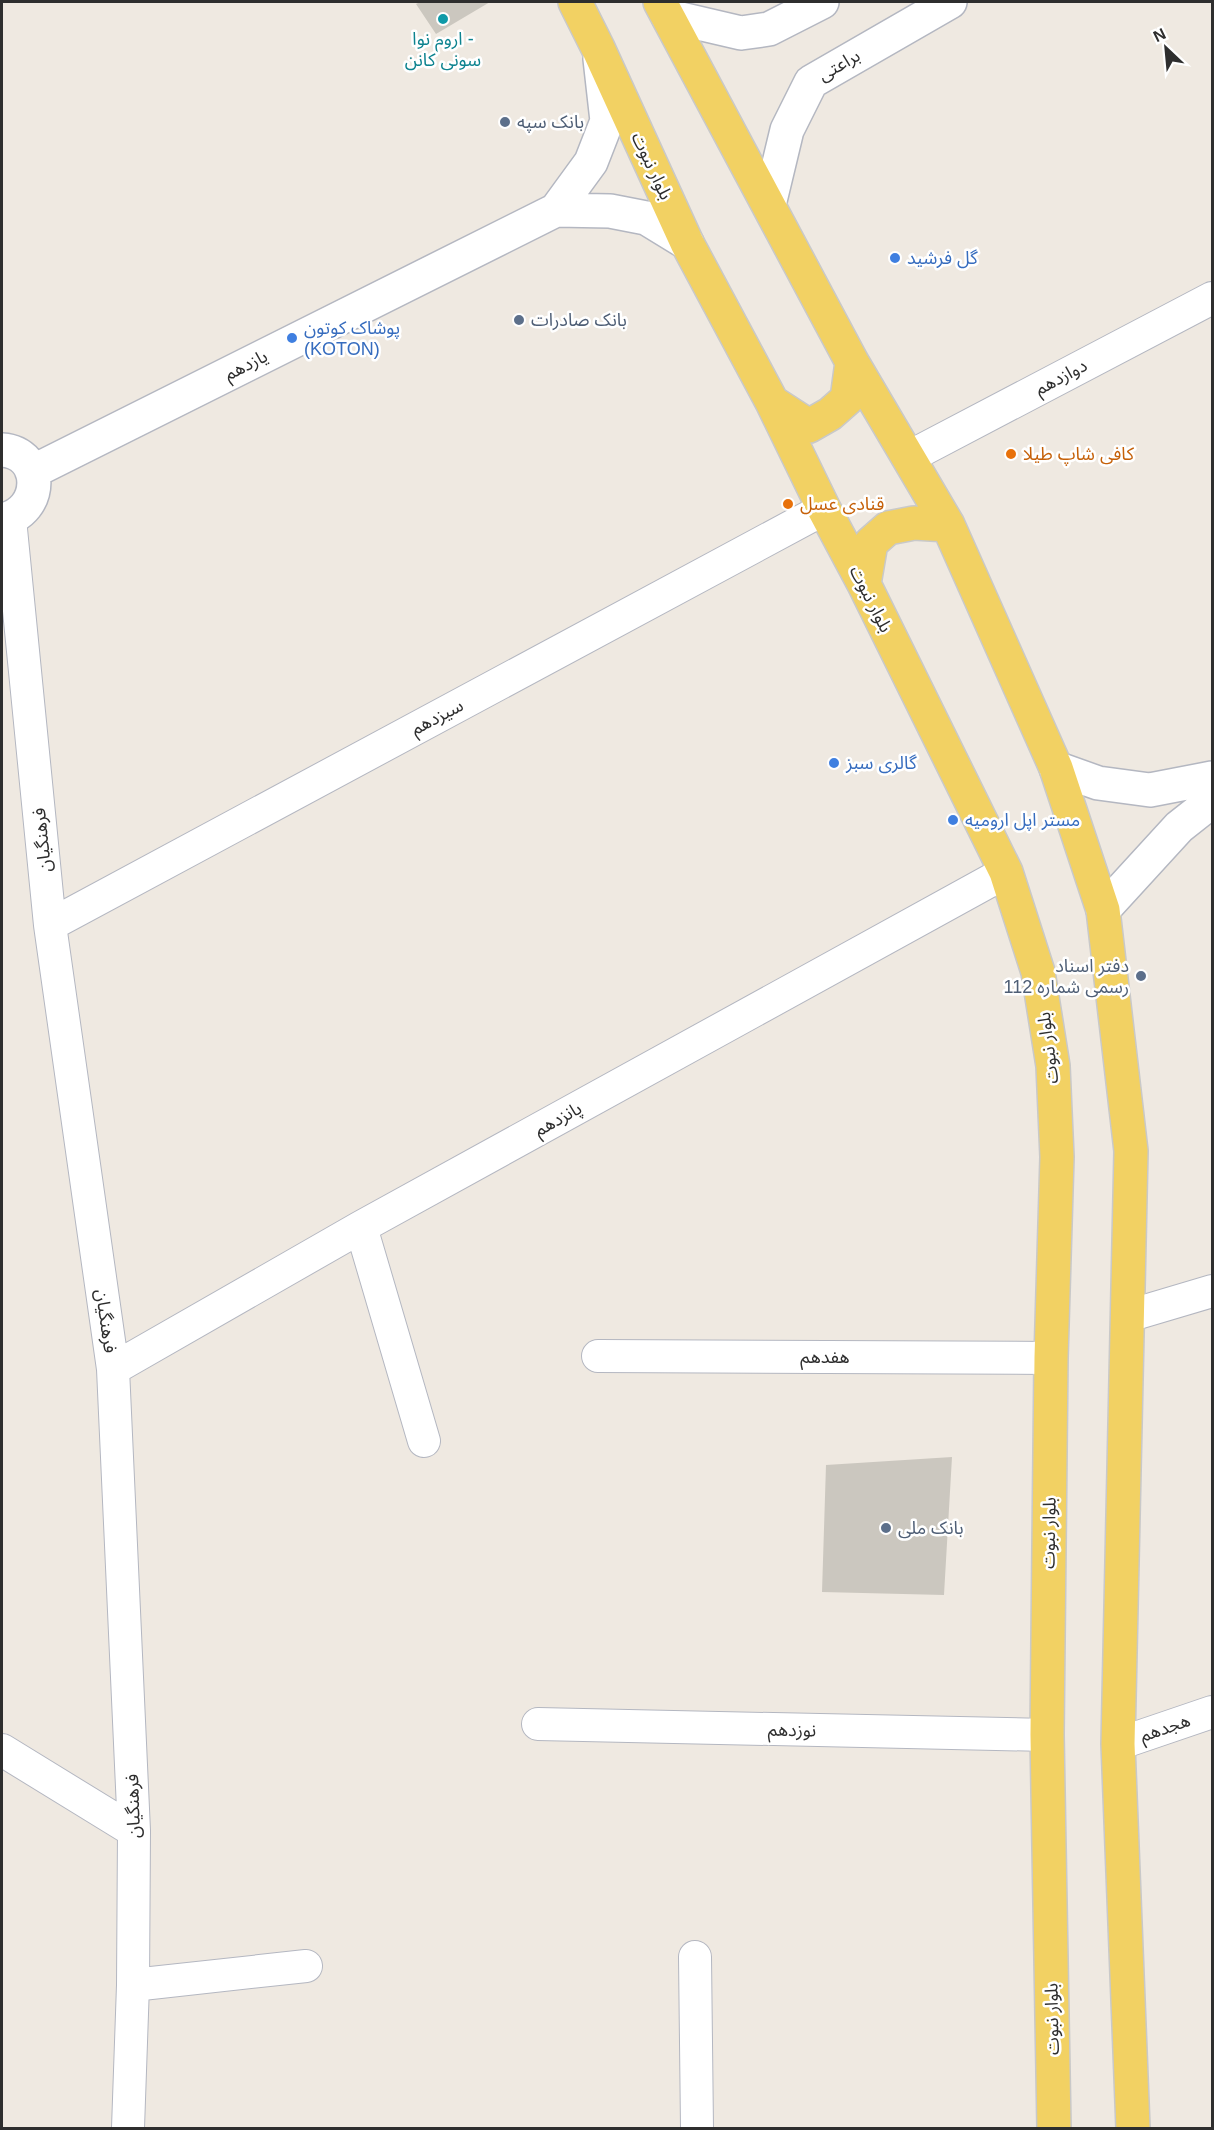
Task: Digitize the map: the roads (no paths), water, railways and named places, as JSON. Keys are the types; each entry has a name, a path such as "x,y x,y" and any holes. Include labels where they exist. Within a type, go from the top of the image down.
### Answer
{"main road":[{"name":"بلوار نبوت","path":"575,2 687,243 864,584 1006,872 1038,972 1053,1066 1057,1157 1051,1358 1047,1735 1054,2128"},
{"path":"664,9 852,362 948,525 1056,768 1103,909 1131,1151 1118,1744 1133,2128"},
{"path":"771,402 809,426 830,414 847,399 852,362"},
{"path":"864,584 871,543 888,528 914,523 948,525"}],"street":[{"path":"664,9 741,33 769,29 822,2"},
{"name":"براعتی","path":"769,205 787,130 811,82 950,2"},
{"path":"556,210 591,162 607,121 598,48"},
{"path":"556,210 610,212 646,218 687,243"},
{"name":"یازدهم","path":"32,472 556,210"},
{"name":"دوازدهم","path":"909,457 1212,298"},
{"path":"2,450 17,454 26,462 32,472 34,483 33,494 28,505 20,513 6,519"},
{"name":"سیزدهم","path":"50,925 824,510"},
{"name":"فرهنگیان","path":"6,519 50,925 113,1369 134,1832 134,1985 128,2128"},
{"path":"1056,768 1098,783 1150,790 1212,778"},
{"path":"1103,909 1179,827 1212,801"},
{"name":"پانزدهم","path":"113,1369 361,1227 1006,872"},
{"path":"361,1227 424,1441"},
{"path":"1128,1316 1212,1291"},
{"name":"هفدهم","path":"598,1356 1051,1358"},
{"name":"هجدهم","path":"1118,1744 1212,1712"},
{"name":"نوزدهم","path":"538,1724 1047,1735"},
{"path":"2,1750 134,1832"},
{"path":"694,1957 697,2128"},
{"path":"134,1985 306,1966"}],"place":[{"name":"اروم نوا - سونی کانن","path":"443,19"},
{"name":"بانک سپه","path":"505,122"},
{"name":"گل فرشید","path":"895,258"},
{"name":"بانک صادرات","path":"519,320"},
{"name":"پوشاک کوتون (KOTON)","path":"292,338"},
{"name":"کافی شاپ طیلا","path":"1011,454"},
{"name":"قنادی عسل","path":"788,504"},
{"name":"گالری سبز","path":"834,763"},
{"name":"مستر اپل ارومیه","path":"953,820"},
{"name":"دفتر اسناد رسمی شماره 112","path":"1141,976"},
{"name":"بانک ملی","path":"886,1528"}]}
